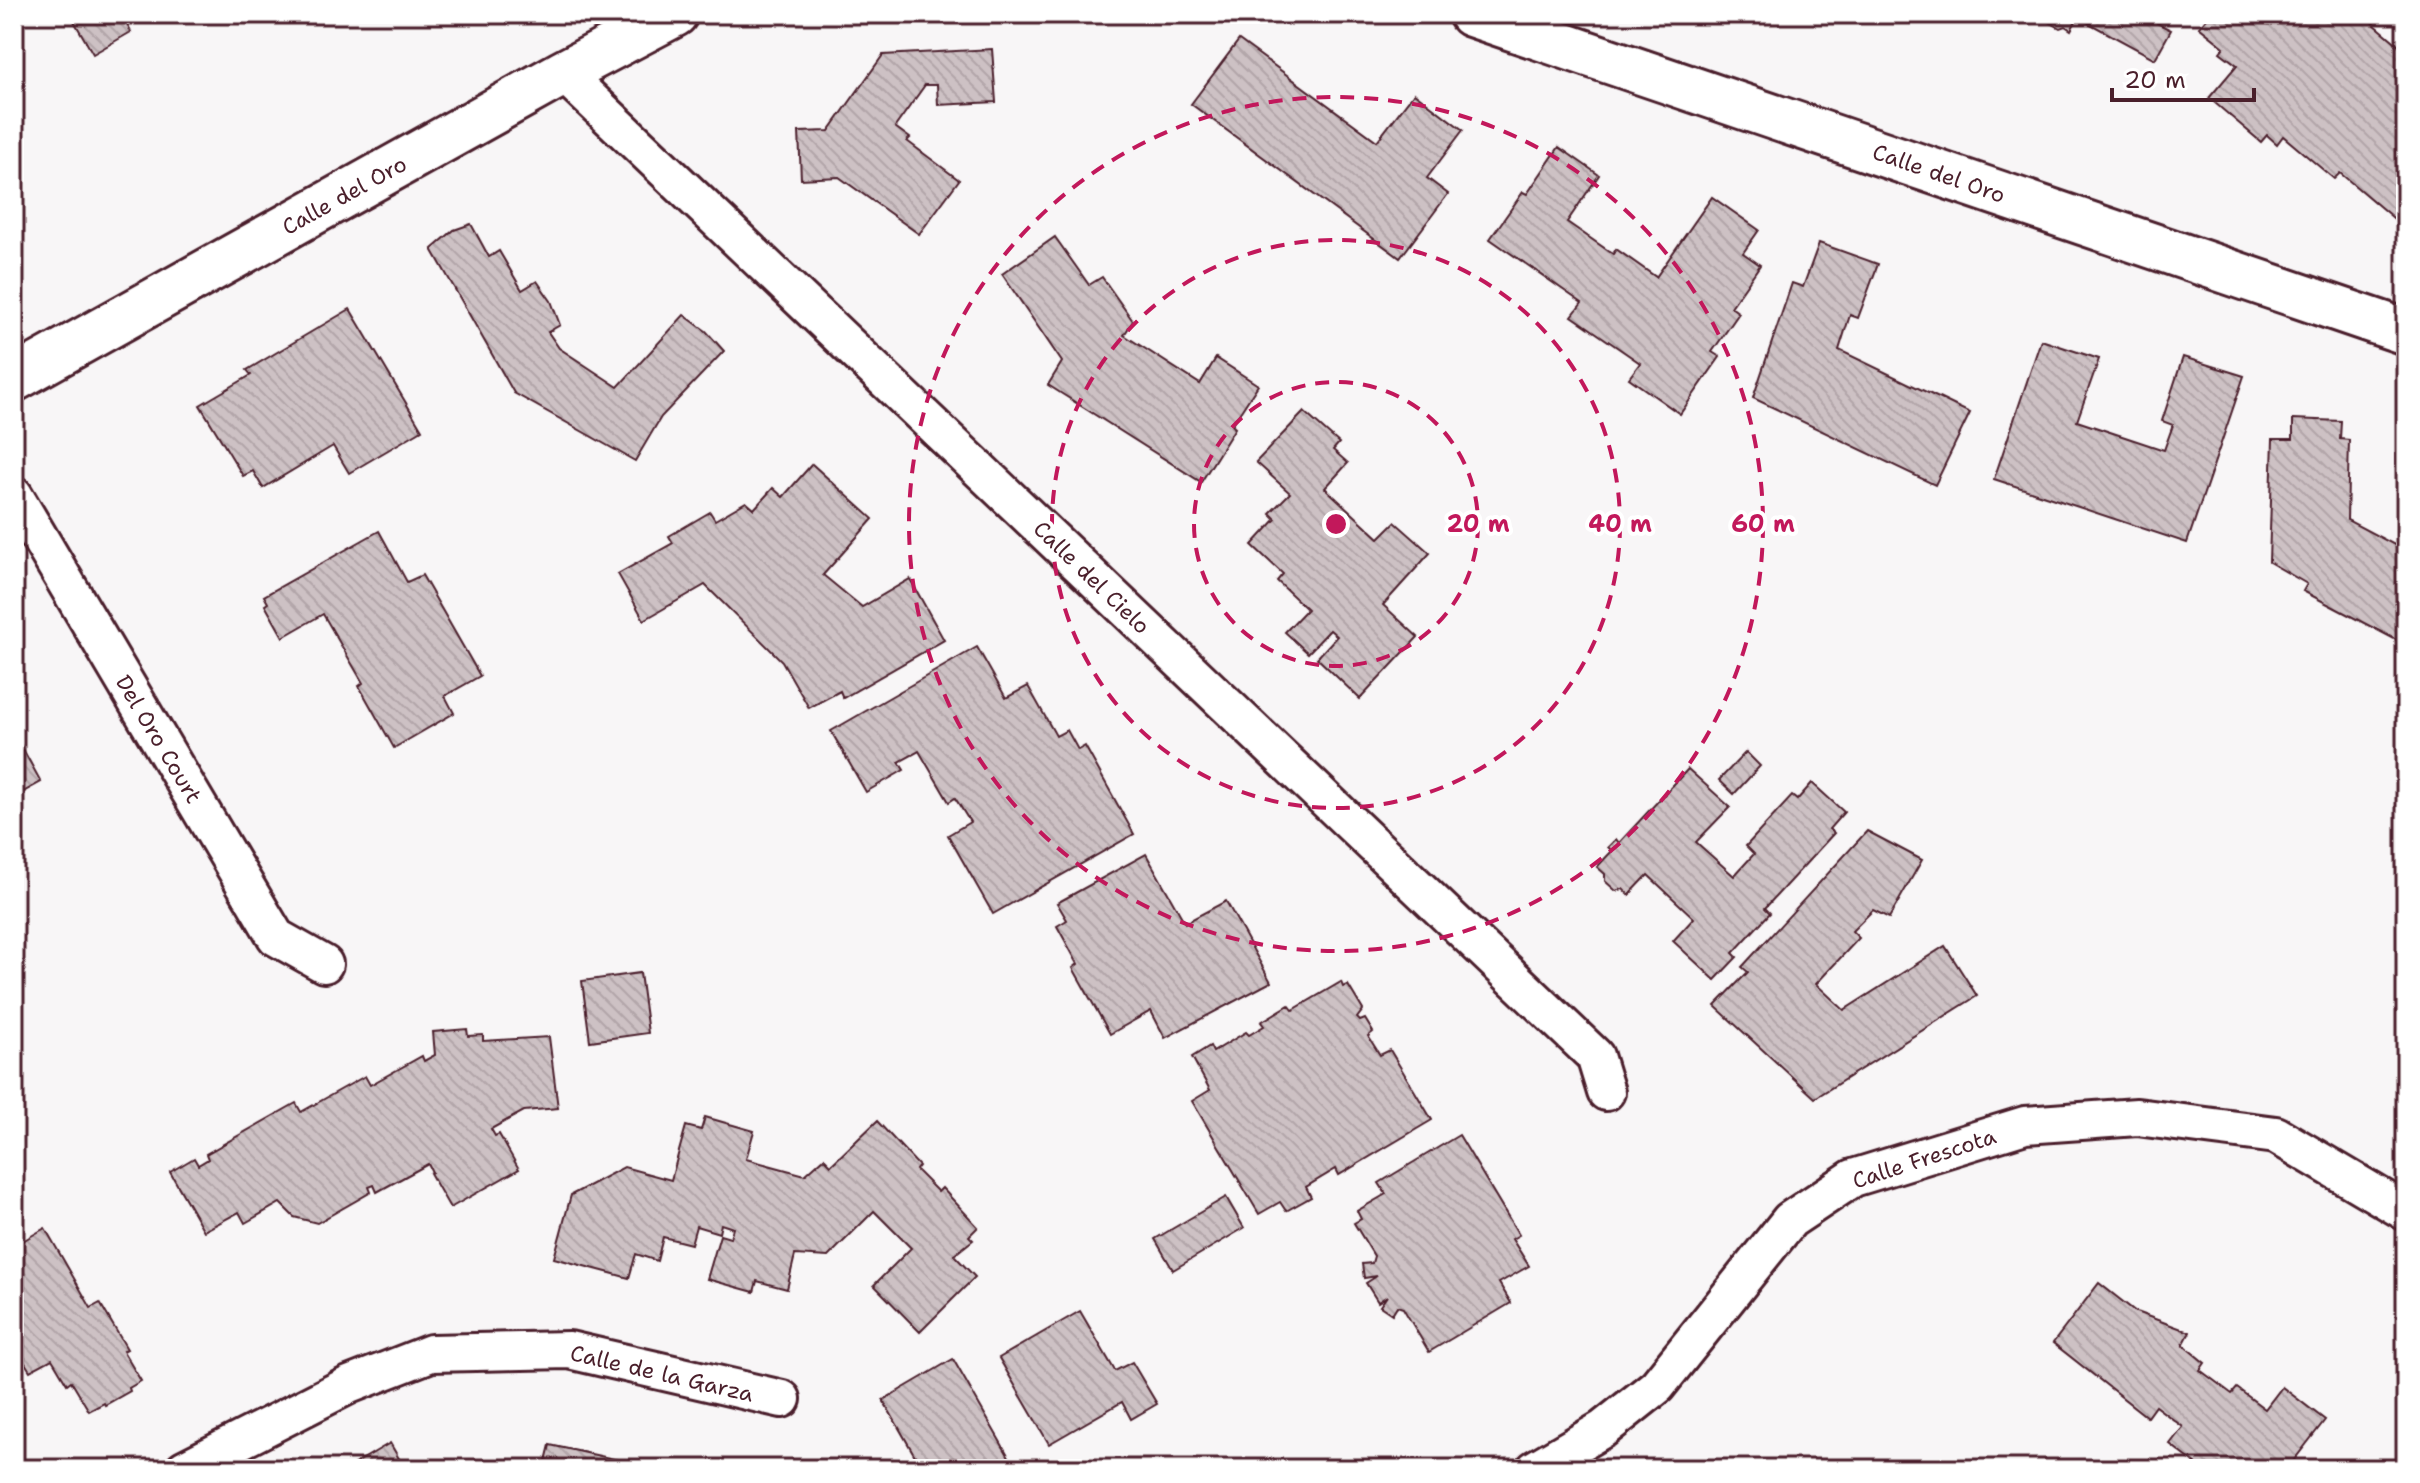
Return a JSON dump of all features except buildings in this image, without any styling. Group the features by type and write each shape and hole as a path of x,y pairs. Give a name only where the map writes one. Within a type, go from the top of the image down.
{"street":[{"name":"Calle del Oro","path":"14,379 563,73 675,14"},
{"name":"Calle del Oro","path":"1471,14 2406,332"},
{"name":"Calle del Cielo","path":"563,73 1595,1056 1606,1092"},
{"name":"Del Oro Court","path":"14,495 276,937 324,964"},
{"name":"Calle Frescota","path":"1535,1469 1603,1429 1657,1386 1790,1220 1853,1178 2025,1125 2137,1117 2276,1135 2406,1212"},
{"name":"Calle de la Garza","path":"184,1469 349,1385 431,1353 569,1350 782,1399"}]}
